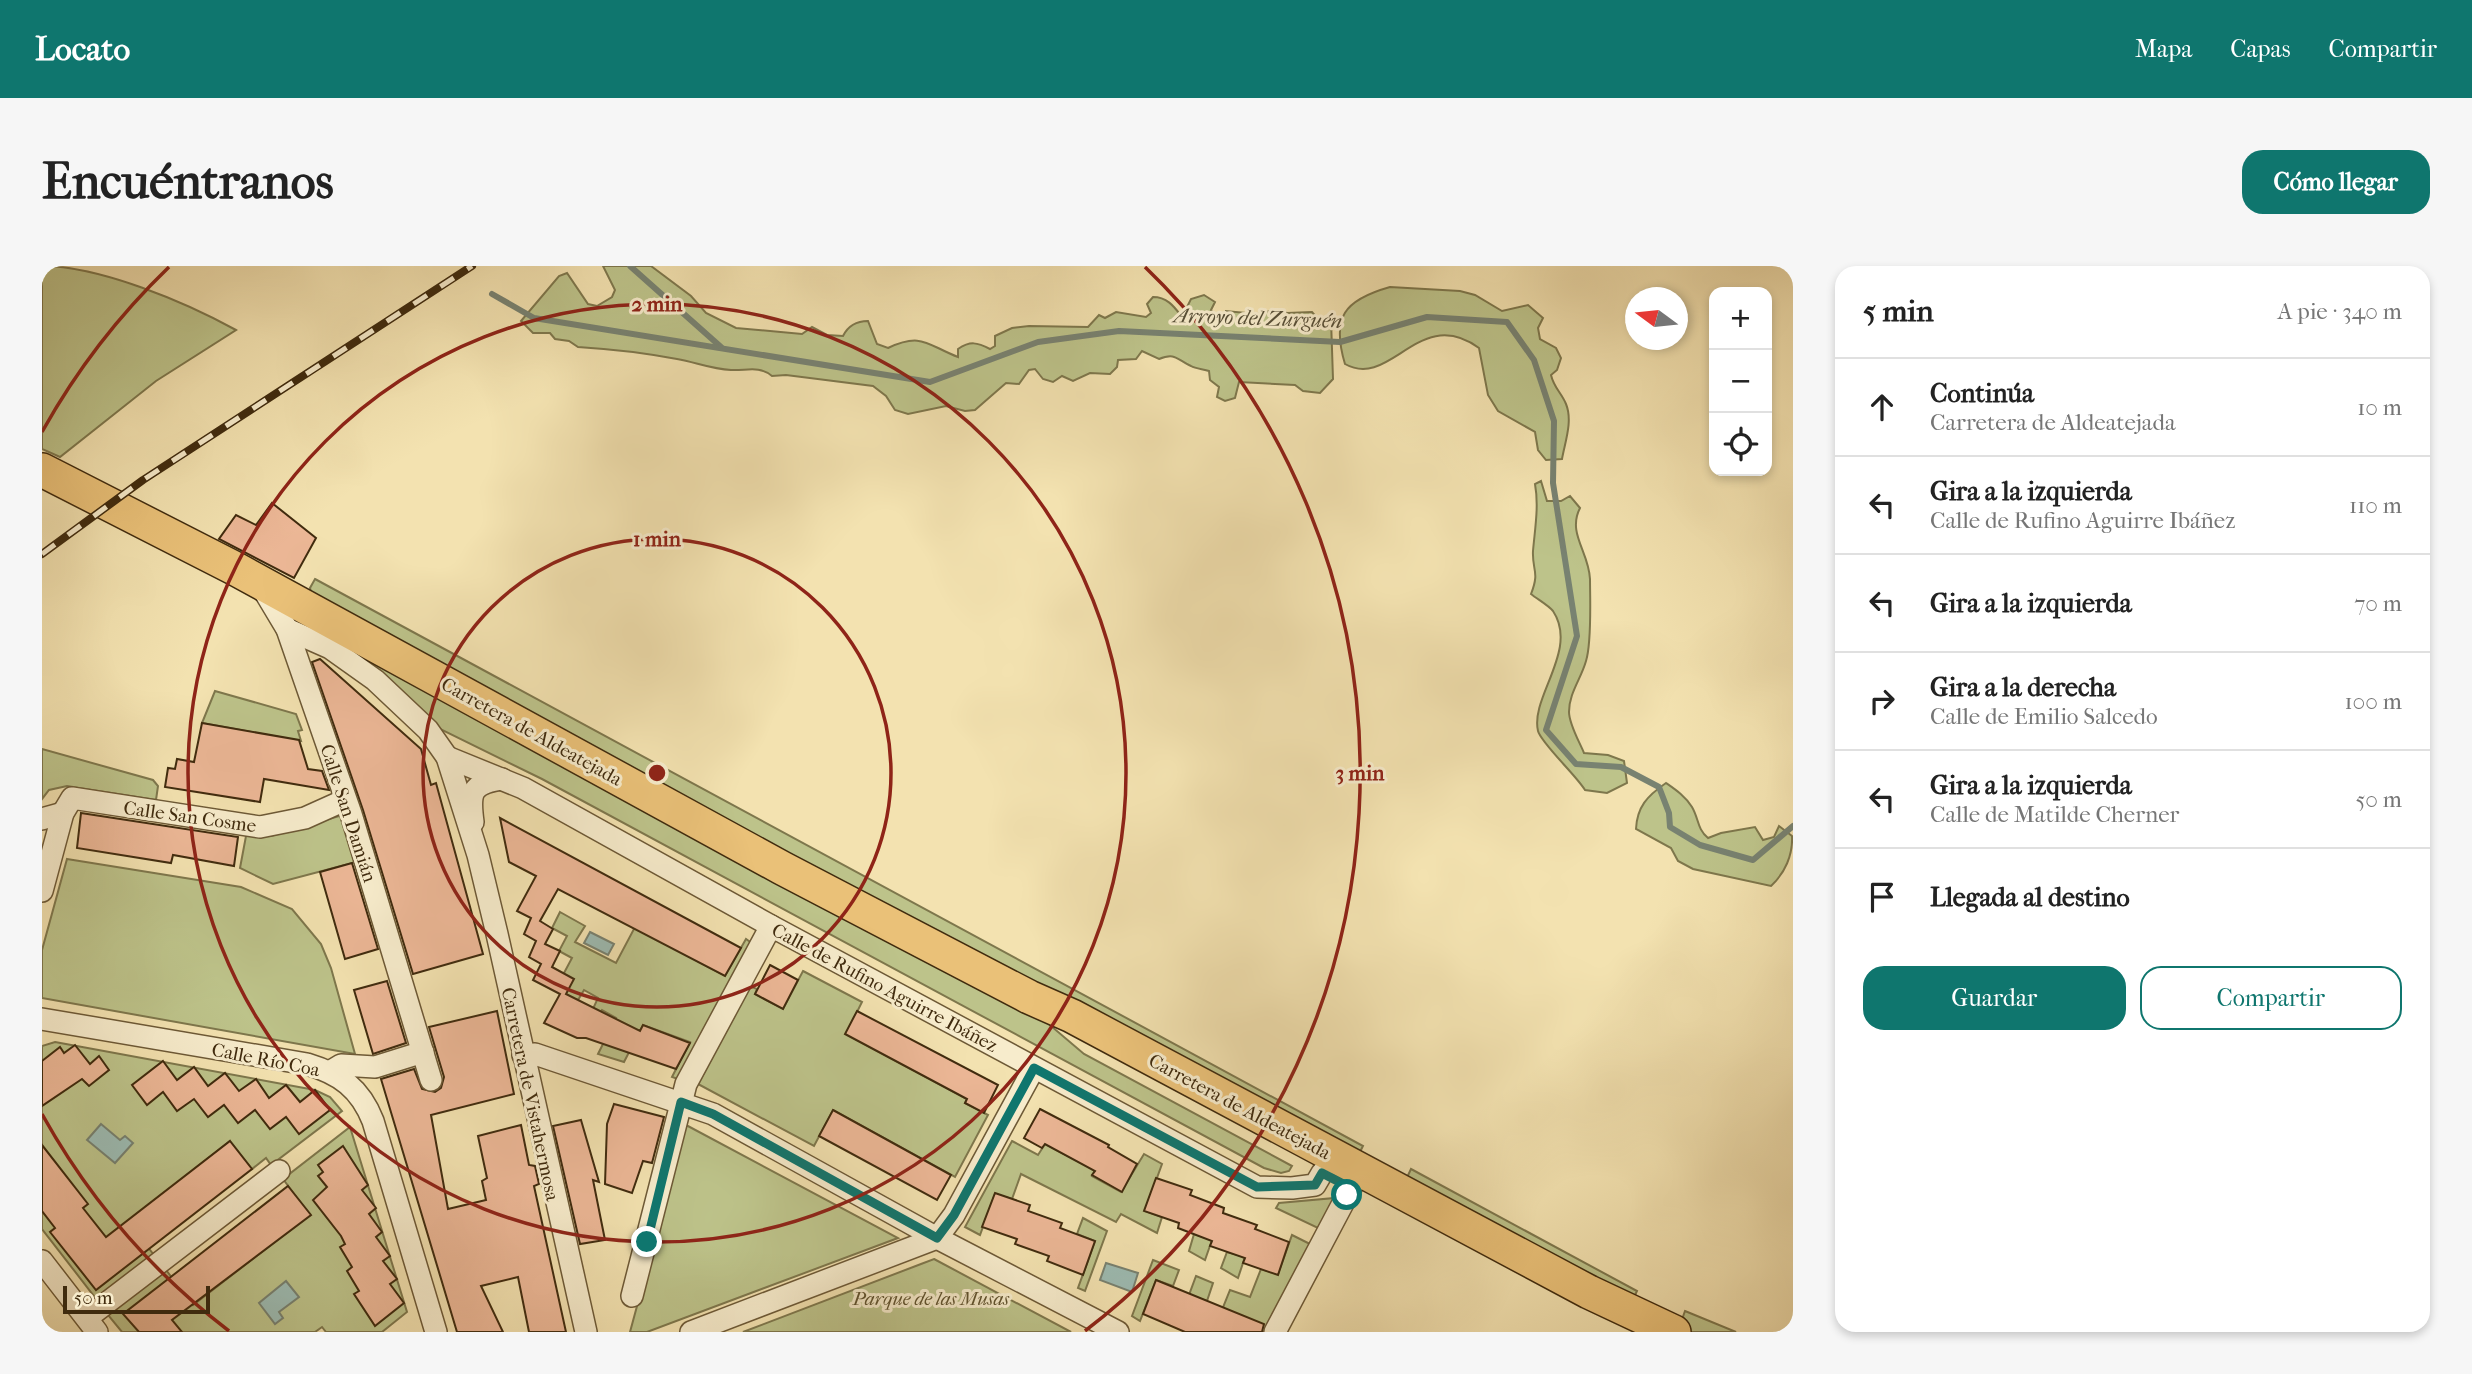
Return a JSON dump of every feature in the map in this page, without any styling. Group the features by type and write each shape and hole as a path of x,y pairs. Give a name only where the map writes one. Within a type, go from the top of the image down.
{"main road":[{"name":"Carretera de Aldeatejada","path":"42,470 150,523 782,868 1029,998 1072,1016 1589,1292 1674,1332"},
{"name":"Carretera de Aldeatejada","path":"1029,998 1092,1052 1620,1332"},
{"path":"1225,1099 1254,1125 1315,1158 1322,1173"}],"street":[{"name":"Calle San Damián","path":"258,582 287,629 345,800 431,1080"},
{"name":"Carretera de Vistahermosa","path":"287,629 330,648 384,688 428,730 447,757 478,855 586,1332"},
{"name":"Calle de Rufino Aguirre Ibáñez","path":"447,757 502,779 1257,1187 1315,1185 1322,1173"},
{"name":"Carretera de Vistahermosa","path":"478,855 471,800 474,790 482,782 502,779"},
{"name":"Calle San Cosme","path":"68,806 260,827 305,818 345,800"},
{"path":"42,818 68,806"},
{"path":"42,891 68,806"},
{"path":"632,1296 686,1084 771,926"},
{"name":"Calle Río Coa","path":"42,1019 268,1057 331,1072 345,1079 367,1106 436,1332"},
{"path":"331,1072 341,1065 375,1067 423,1052"},
{"path":"523,1055 535,1054 713,1114 937,1238 1118,1332"},
{"path":"691,1332 937,1238 954,1215 1034,1068"},
{"path":"42,1261 92,1325 279,1171"},
{"path":"1275,1332 1351,1188"}],"green space":[{"path":"42,266 90,272 115,279 167,297 236,330 156,381 60,457 42,449"},
{"path":"603,266 651,266 691,296 706,313 736,328 802,334 812,327 827,335 843,336 853,325 868,321 877,344 888,348 909,341 924,342 958,357 958,349 970,344 990,349 995,346 995,336 1012,328 1088,327 1099,315 1105,318 1116,312 1146,317 1151,313 1147,304 1153,297 1167,301 1182,317 1191,299 1204,295 1215,302 1211,310 1216,319 1226,319 1226,311 1257,314 1278,309 1287,313 1312,312 1319,320 1331,319 1333,379 1320,393 1303,391 1295,385 1239,382 1235,398 1225,401 1217,397 1219,387 1210,380 1209,371 1173,357 1159,359 1142,351 1136,359 1118,360 1117,367 1110,374 1090,373 1073,381 1062,376 1053,382 1043,379 1035,369 1029,370 1019,384 1006,383 975,410 965,411 946,406 908,414 895,410 886,396 873,386 786,375 772,376 757,370 724,369 653,355 578,347 569,341 555,339 550,333 533,333 521,321 559,276 567,273 588,304 597,306 612,297 615,290"},
{"path":"1390,287 1460,291 1475,295 1502,311 1528,305 1543,318 1538,328 1540,339 1556,348 1561,358 1557,370 1551,375 1564,400 1569,417 1562,459 1546,460 1538,450 1535,432 1498,411 1488,395 1479,348 1458,337 1439,336 1422,341 1377,366 1362,369 1345,364 1340,334 1345,313 1362,298"},
{"path":"1541,481 1547,501 1561,501 1570,496 1580,508 1576,526 1589,569 1590,632 1588,653 1571,699 1569,717 1584,753 1608,755 1624,761 1627,783 1607,793 1585,790 1538,731 1537,718 1558,657 1560,641 1559,626 1553,611 1531,594 1535,576 1535,484"},
{"path":"315,579 1363,1146 1356,1160 312,596 310,588"},
{"path":"341,641 1044,1020 1084,1054 1292,1166 1289,1171 1281,1173 1264,1168 542,779 438,728"},
{"path":"215,691 296,714 302,730 298,731 301,741 202,723"},
{"path":"42,749 153,780 158,786 156,800 67,786 49,790 42,799"},
{"path":"1666,783 1689,803 1708,838 1755,827 1763,840 1774,837 1779,826 1792,836 1789,857 1776,881 1771,886 1693,869 1678,861 1671,848 1636,829 1638,814 1644,803"},
{"path":"346,814 360,861 273,884 240,868 246,836 271,836"},
{"path":"67,859 241,887 292,909 321,944 331,968 355,1054 42,998 42,950"},
{"path":"560,912 585,926 575,942 616,963 635,927 725,976 746,939 753,944 678,1079 672,1077 690,1042 643,1025 624,1062 598,1054 616,1018 602,1010 599,1015 592,1011 598,998 584,990 578,1000 565,996 564,973 572,958 559,951 567,936 552,928"},
{"path":"803,971 862,1002 846,1034 967,1099 965,1103 988,1115 955,1177 833,1110 814,1146 698,1084 750,986 757,989 755,994 783,1009"},
{"path":"55,1042 315,1090 330,1097 342,1111 271,1165 266,1158 252,1169 230,1141 128,1222 154,1255 97,1300 42,1229 42,1046"},
{"path":"686,1125 898,1238 647,1332 630,1332"},
{"path":"350,1127 407,1312 382,1332 326,1332 322,1327 315,1332 122,1332 108,1315 166,1270 193,1305 310,1215 283,1179"},
{"path":"1012,1141 1038,1155 1045,1144 1095,1170 1092,1176 1121,1192 1144,1154 1162,1164 1145,1211 1162,1217 1157,1233 1121,1214 1116,1222 1021,1174 1012,1199 995,1194 980,1235 965,1227"},
{"path":"1411,1169 1637,1291 1630,1306 1403,1186"},
{"path":"1335,1198 1320,1229 1276,1208 1279,1203"},
{"path":"1083,1218 1107,1231 1085,1291 1078,1288 1095,1241 1077,1234"},
{"path":"1194,1234 1212,1240 1205,1260 1189,1251"},
{"path":"1292,1235 1312,1245 1266,1332 1254,1332 1222,1310 1230,1290 1250,1297 1261,1269 1278,1274"},
{"path":"1227,1252 1245,1257 1238,1278 1221,1268"},
{"name":"Parque de las Musas","path":"934,1259 1071,1332 743,1332 921,1264"},
{"path":"1153,1260 1179,1270 1173,1286 1156,1280 1140,1321 1132,1316"},
{"path":"1196,1276 1213,1283 1207,1301 1189,1295"},
{"path":"1685,1311 1736,1332 1688,1332 1679,1328"}],"water":[{"path":"590,932 614,944 608,955 584,943"},
{"path":"101,1124 120,1140 125,1136 133,1143 115,1163 87,1140"},
{"path":"1106,1263 1138,1273 1132,1292 1100,1280"},
{"path":"286,1281 299,1297 279,1312 283,1318 275,1324 259,1303"}],"building":[{"path":"272,503 316,538 294,578 219,539 236,515 256,525"},
{"path":"320,659 421,749 431,785 436,783 483,954 413,974 363,810 312,662"},
{"path":"202,723 299,740 308,769 322,771 329,790 264,779 260,802 165,787 168,768 175,769 177,759 194,762"},
{"path":"81,813 238,837 234,866 173,855 171,863 77,848"},
{"path":"500,818 741,948 725,976 558,889 540,921 553,929 545,944 560,951 552,967 574,979 566,994 640,1031 643,1025 690,1043 676,1069 586,1038 577,1038 544,1023 560,994 533,980 541,964 529,957 536,941 524,934 531,918 517,911 536,876 509,862"},
{"path":"352,863 378,949 345,959 320,872"},
{"path":"770,965 798,980 783,1009 755,994"},
{"path":"387,981 406,1043 373,1054 354,990"},
{"path":"497,1011 514,1094 431,1115 448,1209 486,1200 482,1181 487,1178 478,1136 521,1125 529,1165 535,1166 539,1184 534,1186 566,1332 529,1332 518,1277 481,1286 503,1332 457,1332 381,1079 414,1069 422,1089 435,1092 441,1088 444,1077 429,1027"},
{"path":"857,1011 998,1085 984,1113 965,1103 967,1099 845,1034"},
{"path":"75,1045 90,1064 99,1056 109,1070 89,1086 82,1079 42,1106 42,1061 60,1047 64,1053"},
{"path":"163,1061 177,1080 194,1067 208,1086 225,1073 239,1091 256,1079 269,1098 286,1085 300,1102 315,1090 330,1110 299,1134 286,1117 270,1129 255,1110 238,1123 224,1105 208,1117 194,1099 177,1111 163,1092 147,1105 132,1085"},
{"path":"614,1104 664,1117 652,1163 643,1161 632,1193 605,1184 607,1124"},
{"path":"1040,1109 1109,1145 1108,1147 1137,1164 1122,1192 1092,1175 1095,1171 1045,1144 1042,1148 1024,1138"},
{"path":"833,1110 951,1175 937,1200 819,1136"},
{"path":"581,1120 599,1182 593,1180 605,1240 580,1244 553,1126"},
{"path":"230,1141 252,1169 96,1290 50,1232 55,1228 42,1211 42,1145 88,1204 83,1208 106,1237"},
{"path":"343,1146 368,1185 362,1190 376,1208 369,1214 382,1232 376,1237 390,1256 383,1261 397,1279 390,1284 404,1303 375,1326 354,1294 359,1291 347,1271 352,1267 340,1247 345,1244 313,1200 327,1187 318,1176 323,1172 318,1165"},
{"path":"1156,1178 1192,1190 1190,1195 1224,1208 1223,1213 1257,1225 1255,1229 1289,1242 1278,1275 1243,1263 1245,1258 1210,1246 1212,1241 1178,1228 1179,1223 1144,1211"},
{"path":"288,1186 311,1215 172,1320 182,1332 139,1332 123,1314"},
{"path":"995,1193 1030,1205 1028,1211 1062,1223 1060,1228 1095,1241 1083,1275 1047,1261 1049,1256 1015,1244 1017,1239 982,1227"},
{"path":"1156,1280 1264,1324 1262,1332 1185,1332 1143,1314"}],"waterway":[{"path":"630,266 721,347"},
{"name":"Arroyo del Zurguén","path":"492,294 534,318 930,382 1038,342 1119,331 1340,342 1427,317 1507,322 1534,360 1554,421 1553,483 1577,636 1546,730 1576,764 1621,767 1659,787 1669,813 1670,827 1700,845 1753,860 1793,826"}],"railway":[{"path":"42,554 143,480 472,266"}],"route":[{"path":"647,1242 681,1102 713,1114 937,1238 954,1215 1034,1068 1257,1187 1292,1188 1315,1185 1322,1173 1351,1188 1347,1195"}]}
